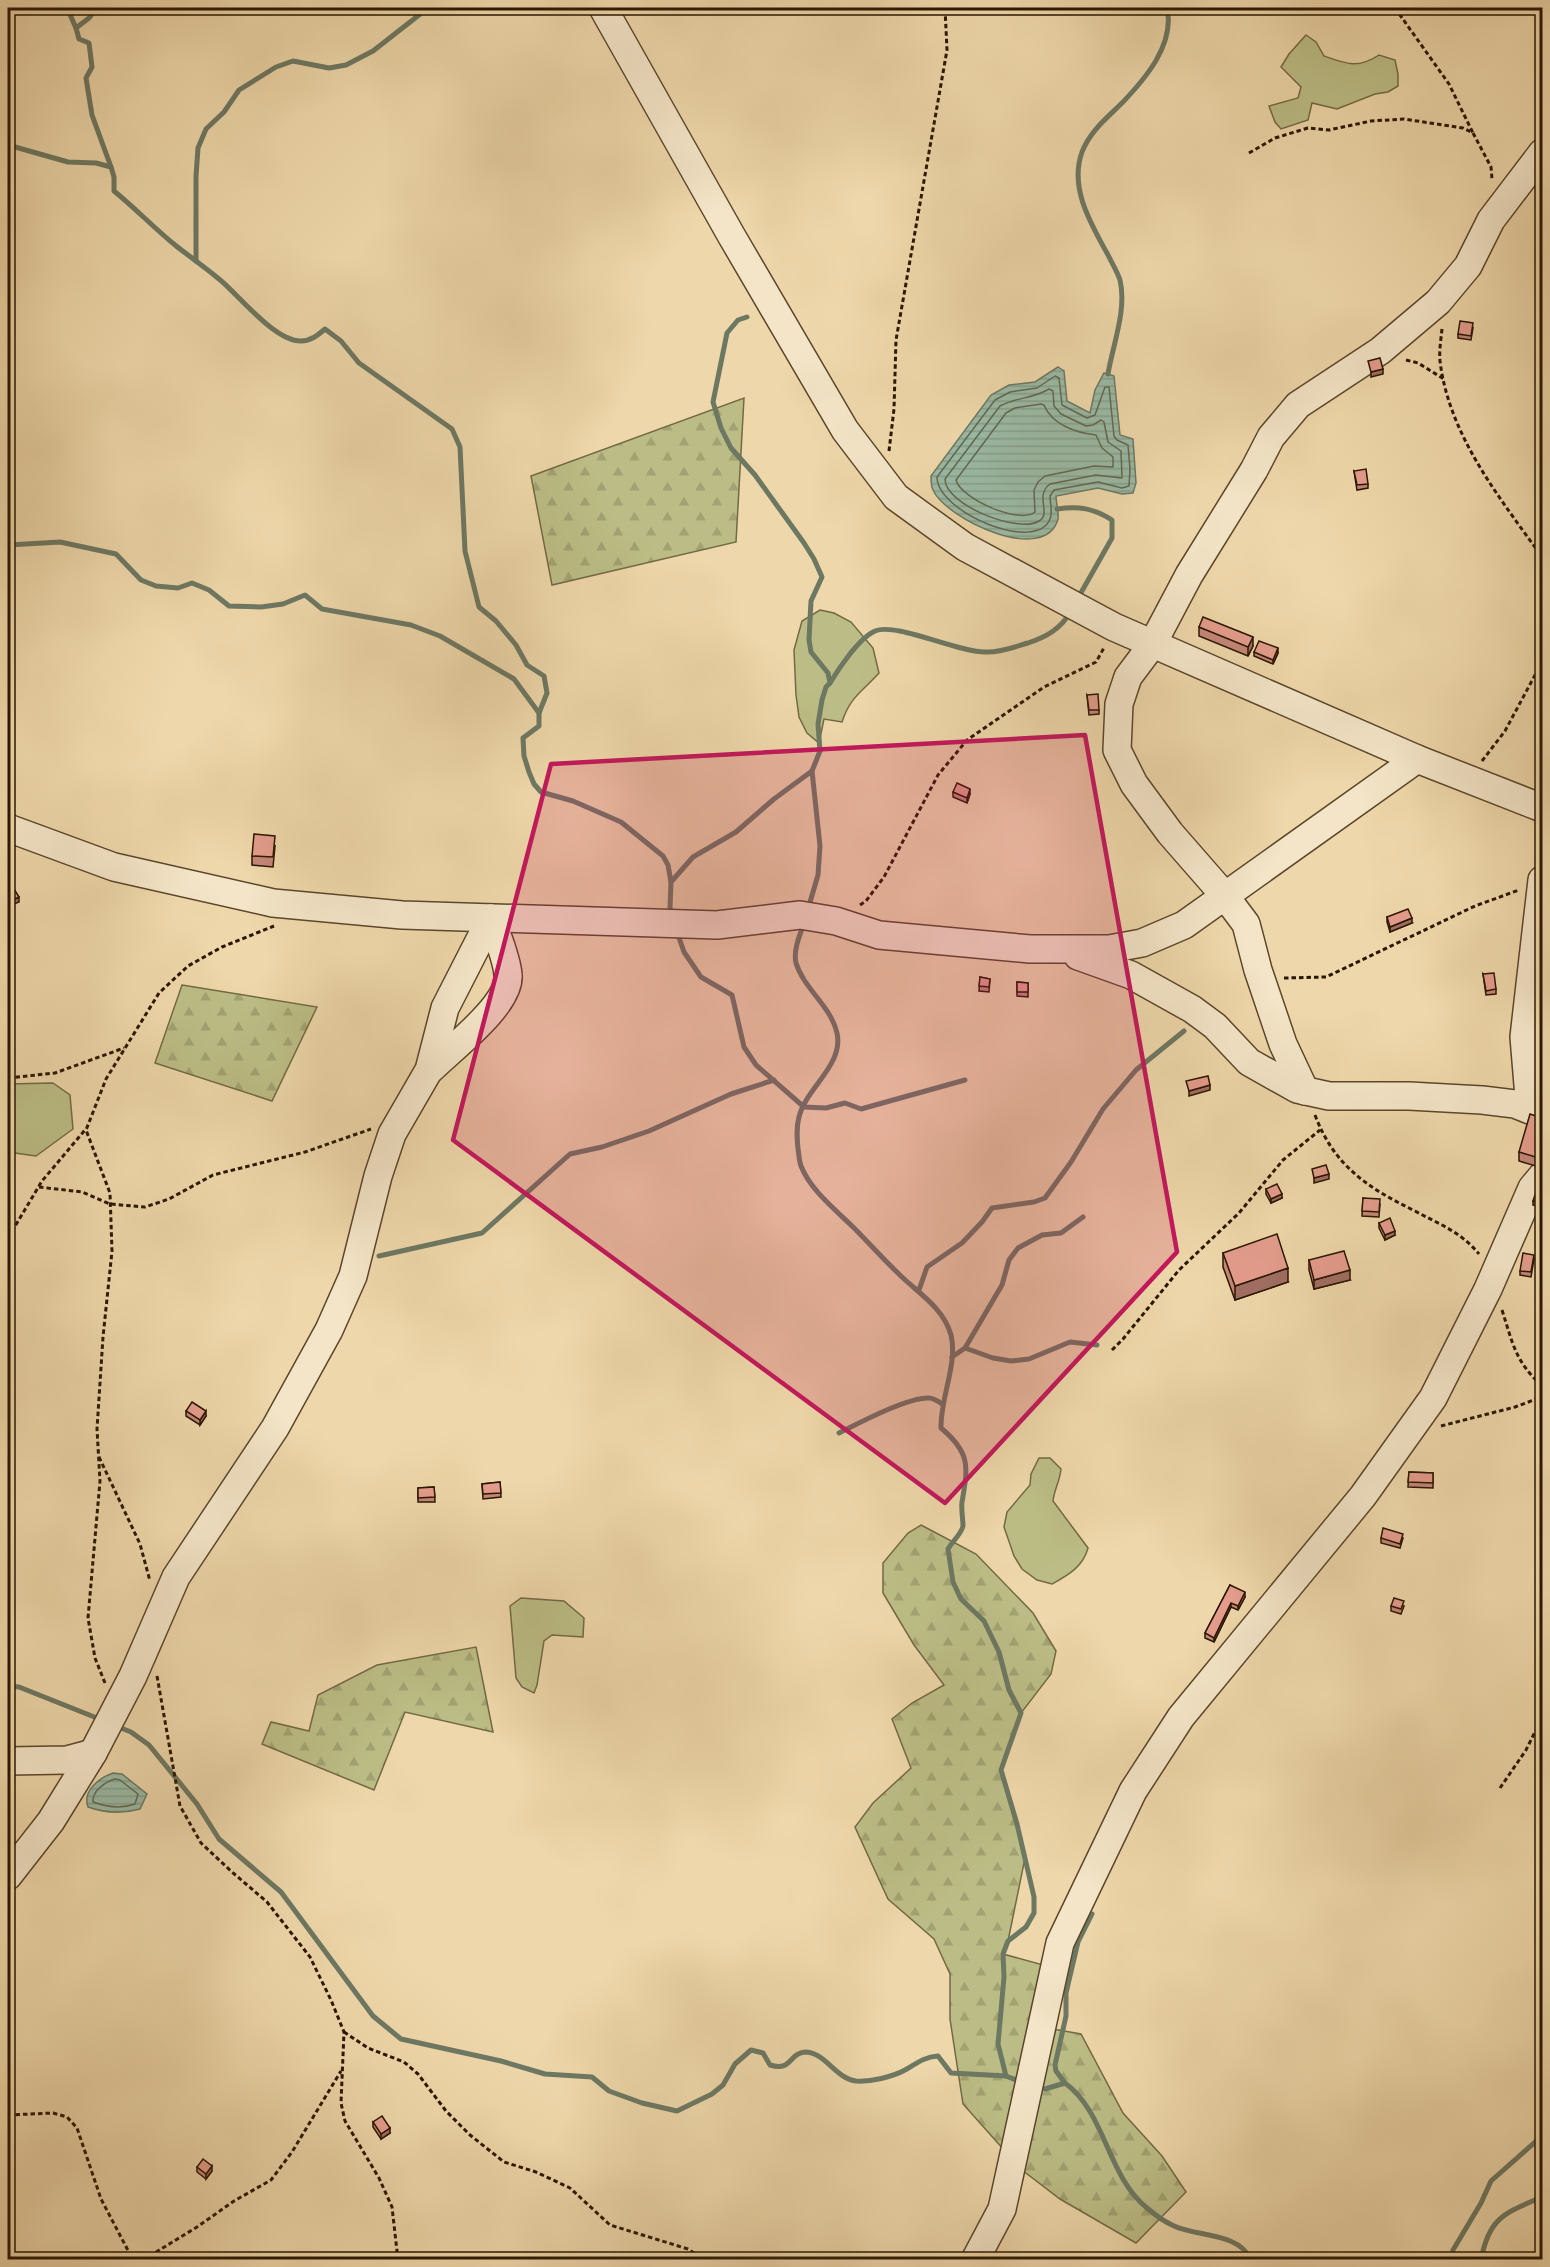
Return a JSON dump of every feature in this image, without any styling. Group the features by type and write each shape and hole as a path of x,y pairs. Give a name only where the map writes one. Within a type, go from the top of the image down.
{"street":[{"path":"603,8 731,235 845,430 885,484 911,509 965,547 1114,627 1417,759 1542,808"},
{"path":"1305,1091 1283,1044 1261,979 1246,924 1225,896 1170,833 1134,784 1117,750 1119,704 1128,677 1152,645 1189,574 1254,470 1271,437 1298,405 1371,357 1438,302 1468,266 1491,220 1542,153"},
{"path":"8,828 114,867 273,903 402,915 717,925 800,915 836,921 879,935 1030,949 1109,949 1142,943 1184,925 1417,759"},
{"path":"1058,949 1131,975 1192,1009 1215,1026 1249,1062 1272,1077 1305,1091 1329,1096 1409,1096 1482,1100 1515,1104 1536,1112 1524,1036 1542,881"},
{"path":"8,1876 51,1821 93,1753 115,1711 176,1577 275,1428 329,1330 352,1276 378,1176 392,1134 429,1070 445,1008 491,918"},
{"path":"429,1070 491,1014 503,995 509,976 491,918"},
{"path":"975,2259 1002,2209 1060,1943 1133,1791 1181,1717 1363,1496 1433,1398 1492,1280 1532,1188 1542,1176"},
{"path":"8,1761 66,1760 93,1753"}],"path":[{"path":"885,484 894,409 896,340 947,50 945,8"},
{"path":"1395,8 1449,84 1491,167 1493,182"},
{"path":"1249,153 1289,132 1308,128 1329,130 1371,121 1404,119 1463,128 1473,133"},
{"path":"1443,323 1440,360 1449,400 1485,478 1542,557"},
{"path":"1371,357 1394,358 1418,363 1444,379"},
{"path":"836,921 866,901 884,878 938,775 967,740 1044,687 1096,662 1114,627"},
{"path":"1468,779 1505,730 1542,662"},
{"path":"1261,979 1326,977 1475,906 1542,881"},
{"path":"8,1238 39,1187 86,1130 106,1079 159,993 188,966 222,947 274,926"},
{"path":"8,1078 55,1073 126,1048"},
{"path":"1305,1091 1320,1130 1333,1152 1348,1168 1376,1191 1455,1231 1479,1253 1492,1280 1515,1354 1527,1372 1542,1386"},
{"path":"39,1187 82,1192 110,1204 145,1207 169,1199 213,1175 305,1152 346,1139 403,1115"},
{"path":"86,1130 110,1193 112,1251 103,1337 97,1429 100,1481 88,1618 95,1658 115,1711"},
{"path":"1112,1350 1124,1339 1179,1270 1239,1213 1283,1160 1320,1130"},
{"path":"1438,1427 1515,1407 1542,1396"},
{"path":"98,1456 140,1544 159,1616"},
{"path":"156,1671 180,1806 201,1842 267,1902 310,1957 331,2000 344,2032 341,2103 345,2121 379,2178 392,2207 398,2259"},
{"path":"1500,1788 1526,1750 1542,1718"},
{"path":"344,2032 368,2048 404,2062 418,2074 446,2111 470,2135 504,2162 536,2172 570,2188 610,2225 688,2249 705,2259"},
{"path":"143,2259 271,2180 292,2152 342,2069"},
{"path":"8,2115 53,2113 67,2117 77,2128 101,2199 133,2259"}],"highlighted area":[{"path":"1085,735 1177,1252 945,1503 453,1140 551,764"}],"green space":[{"path":"1306,35 1316,42 1324,56 1339,61 1358,64 1379,55 1395,60 1398,86 1388,92 1375,94 1337,109 1312,103 1308,120 1281,129 1275,122 1269,106 1298,98 1301,87 1281,67"},
{"path":"744,398 736,542 552,585 531,476"},
{"path":"820,610 834,613 851,622 873,648 879,673 857,695 842,722 824,719 819,743 807,733 799,717 794,650 802,621"},
{"path":"182,985 317,1007 272,1101 155,1063"},
{"path":"53,1083 70,1095 73,1129 36,1156 8,1152 8,1084"},
{"path":"1039,1458 1050,1458 1061,1469 1053,1501 1088,1548 1079,1565 1052,1584 1037,1580 1022,1569 1014,1556 1004,1527 1007,1512 1030,1485 1031,1474"},
{"path":"921,1525 976,1554 1033,1613 1056,1651 1051,1674 1021,1713 1001,1770 1025,1858 1008,1941 1003,1954 1054,1968 1041,2027 1081,2034 1123,2113 1162,2156 1186,2192 1136,2243 1060,2199 1022,2170 963,2104 950,2019 950,1974 934,1939 888,1899 855,1827 873,1803 911,1768 892,1719 912,1703 944,1685 914,1645 883,1593 883,1563 908,1533"},
{"path":"521,1598 564,1601 584,1618 583,1637 552,1635 544,1641 534,1693 522,1687 516,1678 510,1606"},
{"path":"476,1647 493,1732 405,1712 374,1790 262,1744 271,1722 309,1731 318,1695 377,1665"}],"water":[{"path":"1058,367 1064,371 1067,401 1090,413 1095,390 1104,373 1114,376 1120,435 1133,439 1136,483 1133,493 1122,494 1098,488 1056,496 1058,519 1049,532 1035,538 1016,538 996,533 956,513 942,502 933,490 931,476 991,395 1009,385 1035,382"},
{"path":"113,1773 122,1774 147,1794 140,1809 114,1812 88,1807 87,1796 93,1786 102,1778"}],"building":[{"path":"1460,321 1473,323 1471,336 1458,334"},
{"path":"1380,358 1383,369 1371,372 1368,361"},
{"path":"1366,469 1368,484 1357,485 1354,471"},
{"path":"1203,617 1253,637 1248,647 1199,627"},
{"path":"1259,641 1278,648 1273,660 1254,652"},
{"path":"1098,694 1099,710 1089,710 1087,695"},
{"path":"957,783 970,789 967,798 953,792"},
{"path":"254,834 275,836 273,857 252,856"},
{"path":"14,889 19,897 9,902 8,892"},
{"path":"1408,909 1412,918 1390,927 1387,917"},
{"path":"1494,973 1496,989 1486,991 1483,974"},
{"path":"980,977 990,979 989,987 979,986"},
{"path":"1017,982 1028,983 1028,992 1017,992"},
{"path":"1208,1076 1210,1085 1189,1091 1186,1081"},
{"path":"1530,1114 1542,1118 1542,1148 1539,1158 1519,1152"},
{"path":"1326,1165 1329,1174 1314,1178 1312,1169"},
{"path":"1277,1184 1282,1194 1271,1199 1266,1189"},
{"path":"1536,1192 1542,1194 1542,1203 1533,1201"},
{"path":"1363,1198 1380,1199 1379,1212 1362,1211"},
{"path":"1390,1218 1395,1231 1385,1235 1379,1223"},
{"path":"1277,1234 1288,1268 1235,1286 1223,1253"},
{"path":"1344,1251 1350,1270 1314,1280 1309,1260"},
{"path":"1523,1253 1534,1255 1531,1272 1520,1271"},
{"path":"192,1402 206,1411 200,1420 186,1411"},
{"path":"1409,1472 1433,1473 1433,1483 1408,1482"},
{"path":"500,1482 501,1493 483,1494 482,1484"},
{"path":"434,1487 435,1497 418,1498 418,1488"},
{"path":"1383,1528 1403,1534 1400,1544 1381,1538"},
{"path":"1230,1585 1245,1592 1238,1606 1231,1603 1214,1638 1205,1633"},
{"path":"1394,1598 1404,1601 1401,1609 1391,1606"},
{"path":"382,2116 390,2128 381,2134 373,2122"},
{"path":"203,2159 212,2166 206,2174 197,2167"}],"waterway":[{"path":"67,8 76,28"},
{"path":"97,8 76,28 79,39 89,43 92,67 86,78 92,115 111,167"},
{"path":"196,261 198,148 206,129 224,112 239,90 276,67 293,61 329,68 346,65 373,51 428,8"},
{"path":"1108,374 1121,315 1122,291 1117,273 1084,205 1078,179 1079,165 1085,144 1099,125 1140,83 1156,60 1167,35 1167,8"},
{"path":"8,145 68,162 96,163 111,167 114,191 167,238 219,279 268,326 280,334 301,341 311,339 325,329 341,341 359,363 452,429 460,447 465,551 479,607 496,621 516,645 527,665 544,676 547,693 539,713 539,726 523,738 524,756 534,784 541,792 573,801 621,822 663,856 668,865 671,882"},
{"path":"672,915 671,882 693,857 736,832 774,799 812,771 820,751 818,724 822,700 826,687 830,683 828,673 811,652 809,640 811,601 822,577 804,543 755,475 731,448 721,428 713,402 727,333 738,320 747,317"},
{"path":"1057,509 1086,509 1112,520 1112,538 1078,598"},
{"path":"8,545 60,542 116,554 141,580 156,586 178,588 192,583 209,590 229,606 261,607 283,604 305,595 322,609 411,625 440,636 514,679 539,713"},
{"path":"830,683 862,640 875,631 885,629 897,631 961,648 992,652 1028,643 1047,635 1063,623 1071,611"},
{"path":"808,909 818,875 820,846 812,771"},
{"path":"804,923 796,948 796,963 805,981 834,1023 838,1045 830,1066 809,1096 799,1117 797,1137 800,1164 817,1192 931,1303 948,1326 953,1346 941,1428 958,1445 966,1470 962,1505 963,1526 948,1549 953,1582 961,1599 984,1621 999,1652 1009,1690 1021,1713 1001,1770 1017,1824 1034,1897 1034,1913 1026,1927 1008,1941 1003,1954 1004,1977 998,2044 1006,2076"},
{"path":"677,932 684,952 701,977 732,995 744,1047 756,1065 804,1107 826,1108 845,1103 861,1109 965,1080"},
{"path":"919,1290 927,1267 962,1243 992,1208 1034,1202 1045,1198 1071,1162 1103,1109 1136,1070 1184,1031"},
{"path":"379,1256 482,1233 570,1154 602,1147 649,1131 731,1094 774,1080"},
{"path":"952,1357 965,1348 1002,1285 1009,1260 1018,1248 1042,1235 1061,1233 1083,1217"},
{"path":"965,1348 993,1358 1011,1361 1029,1359 1070,1342 1097,1345"},
{"path":"839,1433 884,1411 909,1402 929,1398 942,1404"},
{"path":"8,1686 19,1687 102,1720"},
{"path":"116,1726 131,1732 149,1745 197,1804 219,1839 281,1892 373,2016 401,2039 501,2061 545,2074 592,2077 609,2091 642,2103 677,2111 712,2094 723,2085 735,2064 751,2050 763,2053 770,2065 777,2066 787,2064 800,2053 812,2053 819,2056 842,2076 856,2081 888,2077 925,2059 938,2056 951,2073 1006,2076 1021,2082"},
{"path":"1065,2083 1056,2071 1055,2065 1066,2016 1066,1993 1078,1942 1092,1914"},
{"path":"1036,2086 1045,2089 1065,2083 1079,2096 1098,2127 1123,2179 1134,2195 1150,2210 1174,2226 1237,2244 1251,2260"},
{"path":"1451,2260 1453,2250 1481,2203 1491,2181 1542,2136"},
{"path":"1481,2260 1484,2246 1494,2225 1509,2213 1542,2197"}]}
